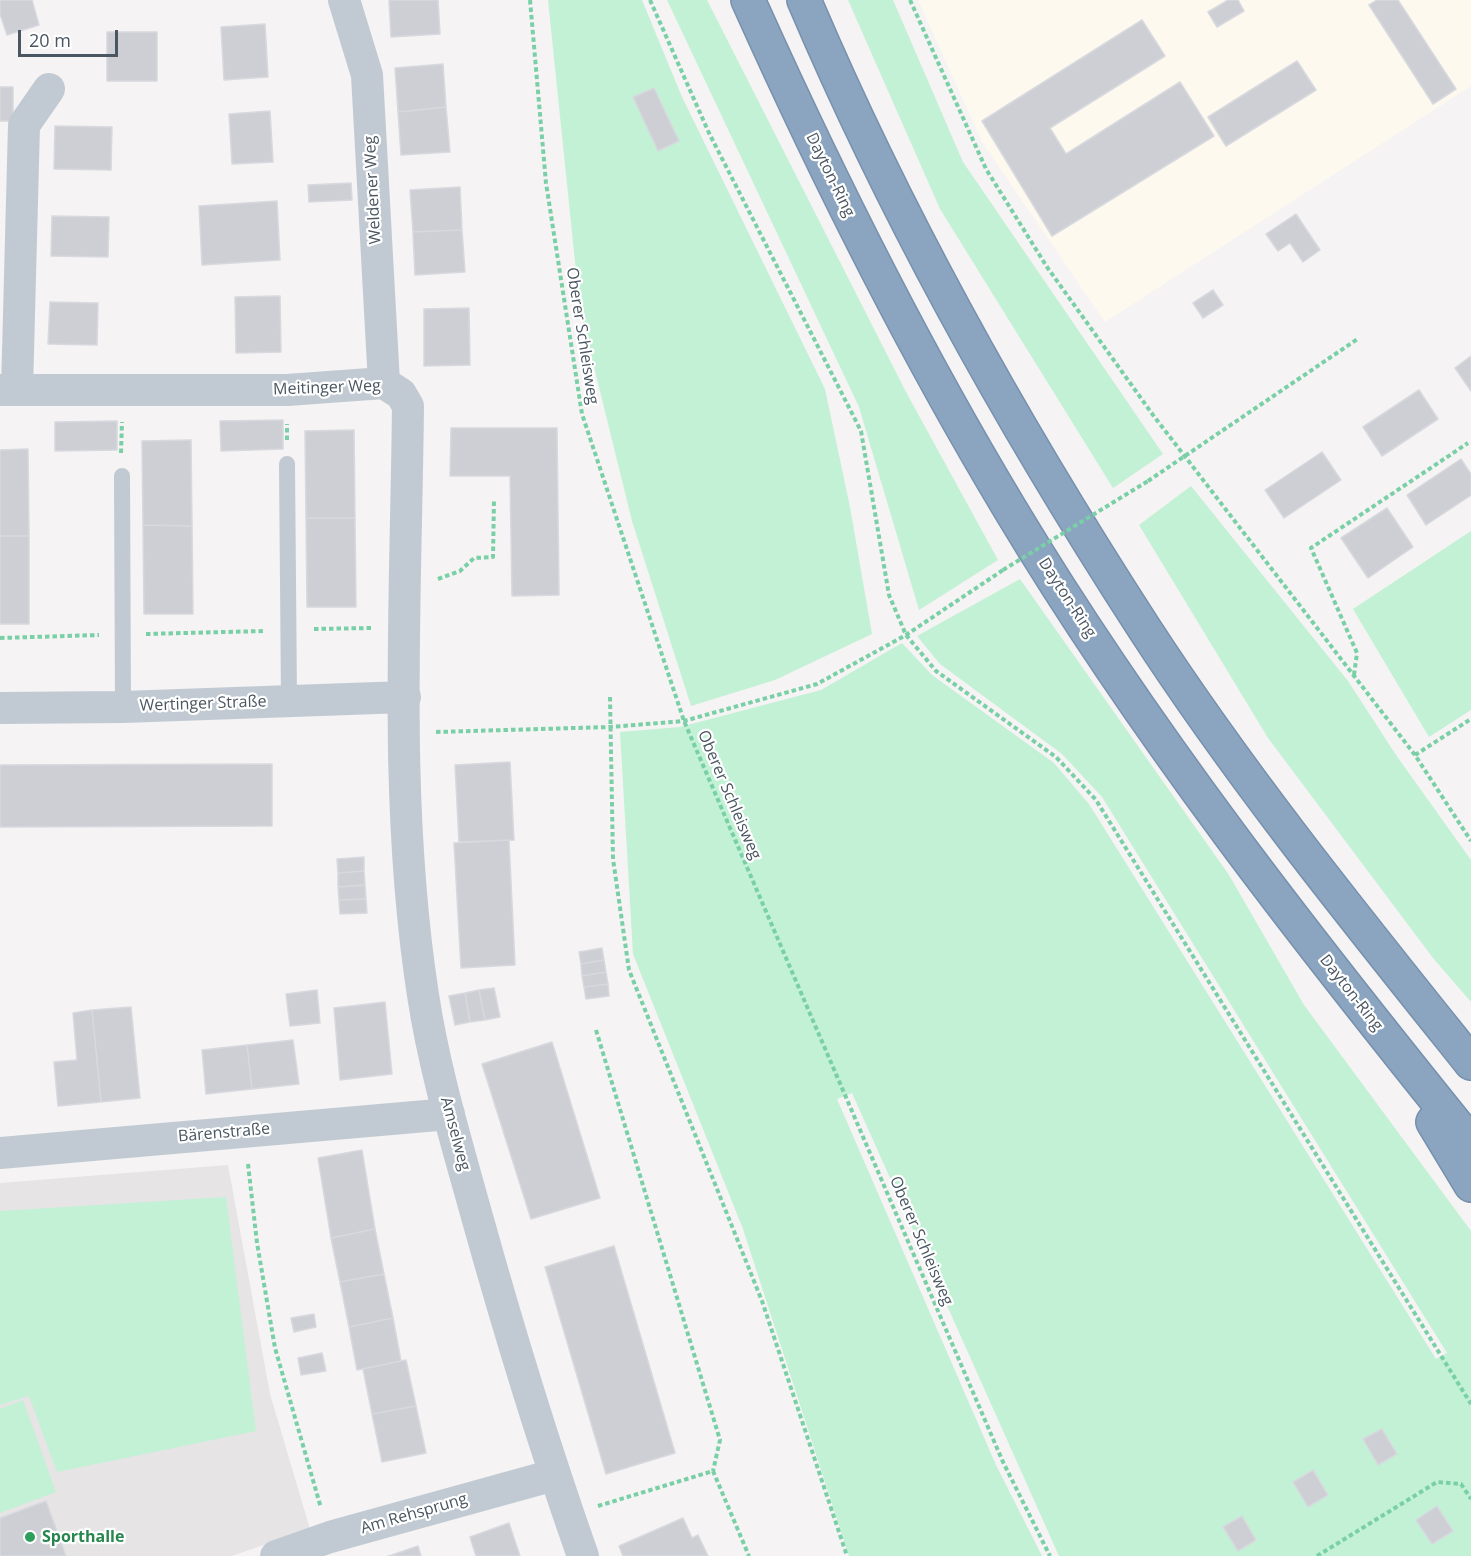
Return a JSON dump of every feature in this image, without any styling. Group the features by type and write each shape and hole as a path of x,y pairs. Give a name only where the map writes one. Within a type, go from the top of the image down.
{"highway":[{"name":"Dayton-Ring","path":"748,0 828,172 886,288 1010,510 1103,654 1268,887 1471,1143"},
{"path":"804,0 876,157 930,263 1054,484 1145,630 1292,834 1471,1063"},
{"path":"1403,978 1471,1042"},
{"path":"1371,1018 1471,1185"}],"street":[{"name":"Weldener Weg","path":"344,0 367,75 384,383"},
{"name":"Meitinger Weg","path":"49,89 24,125 9,390 287,390 384,383 401,394 408,406 405,697"},
{"name":"Wertinger Straße","path":"0,708 123,707 405,697"},
{"name":"Amselweg","path":"405,697 405,830 423,996 449,1114 554,1475 583,1556"},
{"name":"Bärenstraße","path":"0,1153 449,1114"},
{"name":"Am Rehsprung","path":"276,1556 330,1537 554,1475"}],"lane":[{"path":"287,464 289,701"},
{"path":"122,476 123,707"}],"path":[{"name":"Oberer Schleisweg","path":"530,0 546,183 582,414 684,721 1003,1462 1050,1556"},
{"path":"650,0 709,133 861,431 889,595 906,635 936,671 1056,757 1096,800 1471,1404"},
{"path":"910,0 986,169 1047,267 1186,457 1415,756 1471,841"},
{"path":"405,734 610,728 684,721 818,684 906,635 1003,570 1186,457 1359,338"},
{"path":"1354,676 1357,653 1311,548 1468,443"},
{"path":"406,579 442,578 460,571 474,558 493,557 494,499"},
{"path":"0,638 406,627"},
{"path":"610,697 613,859 629,970 762,1301 847,1556"},
{"path":"1415,756 1471,719"},
{"path":"596,1030 720,1440 713,1471 749,1556"},
{"path":"244,1132 257,1243 275,1348 330,1537"},
{"path":"568,1515 713,1471"},
{"path":"1317,1556 1437,1482 1461,1484 1471,1499"}],"shaded area":[{"path":"918,0 1471,0 1471,86 1105,322 982,142"},
{"path":"228,1165 270,1394 310,1529 232,1556 0,1556 0,1183"}],"green space":[{"path":"548,0 642,0 682,97 825,389 850,507 872,634 775,680 691,706 632,521 580,310"},
{"path":"667,0 707,0 906,392 998,560 919,610 859,407"},
{"path":"848,0 893,0 963,162 1163,454 1113,488 940,209"},
{"path":"1191,486 1348,681 1396,755 1471,860 1471,1002 1433,958 1268,738 1139,525"},
{"path":"1471,531 1471,710 1429,737 1353,609"},
{"path":"1020,579 1229,875 1304,1005 1471,1231 1471,1556 1059,1556 852,1093 837,1099 996,1465 1042,1556 849,1556 743,1229 633,954 620,732 680,727 821,690 902,643 932,675 1054,763 1089,804 1436,1359 1447,1353 1102,797 1062,754 940,664 917,636"},
{"path":"226,1197 256,1431 57,1472 29,1396 0,1405 0,1211"},
{"path":"23,1400 56,1492 0,1513 0,1409"}],"building":[{"path":"0,0 32,0 39,25 7,35 0,14"},
{"path":"389,0 438,0 440,34 391,37"},
{"path":"1228,0 1238,0 1244,11 1217,27 1208,12"},
{"path":"1377,0 1398,0 1456,89 1433,104 1369,5"},
{"path":"1142,20 1165,56 1050,128 1066,154 1180,82 1214,136 1052,236 982,121"},
{"path":"265,24 268,77 224,80 221,27"},
{"path":"107,32 157,32 157,81 107,81"},
{"path":"1297,61 1316,90 1226,146 1208,117"},
{"path":"443,64 446,107 398,112 395,68"},
{"path":"0,87 13,87 13,121 0,121"},
{"path":"654,88 679,141 658,151 633,97"},
{"path":"446,107 450,152 401,155 398,112"},
{"path":"270,111 273,162 232,164 229,114"},
{"path":"55,126 112,127 111,170 54,169"},
{"path":"351,183 352,200 309,202 308,185"},
{"path":"460,187 462,230 413,232 410,190"},
{"path":"277,201 280,260 202,265 199,206"},
{"path":"1296,214 1320,250 1303,262 1290,243 1278,251 1266,234"},
{"path":"52,216 109,217 108,257 51,256"},
{"path":"462,230 465,272 415,275 413,232"},
{"path":"1213,290 1223,305 1203,318 1193,303"},
{"path":"280,296 281,352 236,353 235,297"},
{"path":"50,302 98,303 97,345 48,344"},
{"path":"469,308 470,365 424,366 424,309"},
{"path":"1471,356 1471,391 1455,368"},
{"path":"1419,390 1438,419 1382,456 1363,427"},
{"path":"283,420 283,449 221,451 220,421"},
{"path":"117,421 117,450 55,451 55,422"},
{"path":"451,428 557,428 559,595 512,596 510,476 450,476"},
{"path":"354,430 355,518 306,518 305,431"},
{"path":"191,440 192,526 143,525 142,441"},
{"path":"28,449 29,536 0,536 0,450"},
{"path":"1322,452 1341,480 1284,518 1265,490"},
{"path":"1461,459 1471,474 1471,495 1426,525 1407,495"},
{"path":"1387,508 1413,547 1368,578 1341,538"},
{"path":"306,518 355,518 356,607 307,607"},
{"path":"143,525 192,526 193,614 144,614"},
{"path":"0,536 29,536 29,624 0,624"},
{"path":"510,762 514,840 459,842 455,765"},
{"path":"272,764 272,826 0,827 0,765"},
{"path":"509,840 515,965 461,968 454,843"},
{"path":"364,857 364,871 338,873 337,859"},
{"path":"364,871 365,885 338,887 338,873"},
{"path":"365,885 366,899 339,900 338,887"},
{"path":"366,899 367,913 340,914 339,900"},
{"path":"602,948 604,960 581,964 579,952"},
{"path":"604,960 606,972 582,976 581,964"},
{"path":"606,972 608,984 584,987 582,976"},
{"path":"608,984 609,996 586,999 584,987"},
{"path":"494,988 500,1017 485,1020 479,990"},
{"path":"317,990 320,1023 290,1026 286,994"},
{"path":"479,990 485,1020 470,1022 465,993"},
{"path":"465,993 470,1022 455,1025 449,996"},
{"path":"385,1002 392,1074 340,1080 334,1008"},
{"path":"131,1007 140,1098 101,1102 92,1010"},
{"path":"92,1010 101,1102 58,1106 54,1062 77,1060 73,1013"},
{"path":"293,1040 299,1084 252,1089 247,1045"},
{"path":"552,1042 600,1198 531,1219 482,1064"},
{"path":"247,1045 252,1089 206,1094 202,1050"},
{"path":"362,1150 375,1229 331,1238 318,1158"},
{"path":"375,1229 384,1274 340,1282 331,1238"},
{"path":"614,1246 675,1453 606,1474 545,1267"},
{"path":"384,1274 393,1318 349,1327 340,1282"},
{"path":"314,1314 316,1327 294,1332 291,1318"},
{"path":"393,1318 401,1361 357,1370 349,1327"},
{"path":"322,1353 326,1371 301,1375 298,1358"},
{"path":"406,1360 416,1406 372,1414 363,1369"},
{"path":"416,1406 426,1453 382,1462 372,1414"},
{"path":"1382,1429 1397,1454 1378,1465 1363,1439"},
{"path":"1313,1470 1328,1495 1308,1507 1293,1482"},
{"name":"Sporthalle","path":"46,1501 66,1556 0,1556 0,1518"},
{"path":"1437,1506 1453,1531 1432,1544 1416,1520"},
{"path":"1242,1516 1256,1540 1238,1551 1223,1527"},
{"path":"683,1518 692,1538 698,1535 708,1556 623,1556 619,1546"},
{"path":"509,1523 520,1556 476,1556 470,1537"},
{"path":"418,1546 421,1556 388,1556 392,1555"}],"place":[{"name":"Sporthalle","path":"30,1537"}]}
